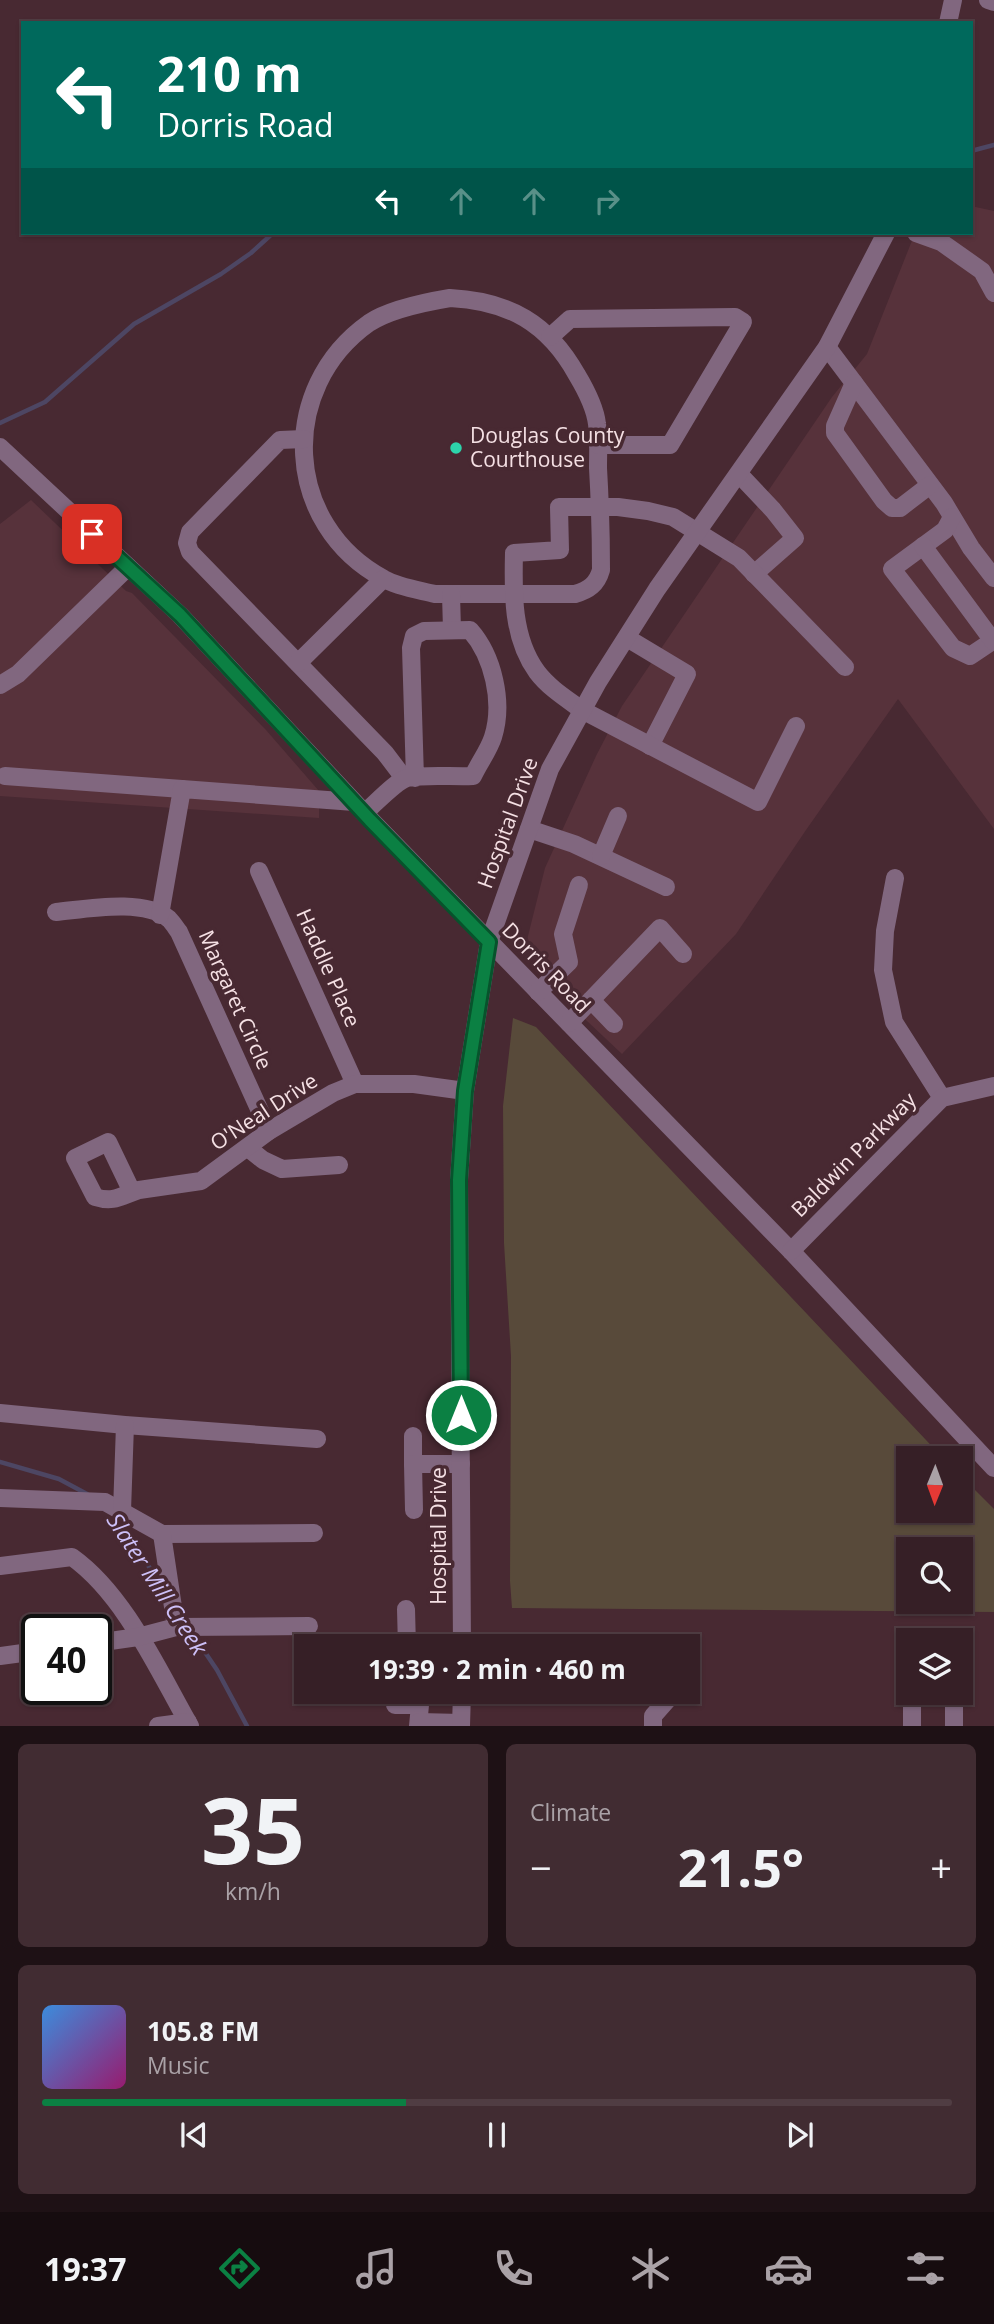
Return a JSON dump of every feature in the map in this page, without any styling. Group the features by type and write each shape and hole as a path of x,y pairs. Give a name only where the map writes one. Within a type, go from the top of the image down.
{"street":[{"path":"948,21 953,0"},
{"path":"988,0 994,2"},
{"name":"Hospital Drive","path":"462,1634 459,1180 465,1091 489,942 550,769 582,710 657,589 827,347 885,235"},
{"path":"922,235 941,242 982,271 994,293"},
{"path":"450,298 477,300 523,317 550,337 567,357 587,393 597,423 601,570 593,585 575,594 435,594 383,579 340,546 319,516 310,491 303,456 311,396 327,366 350,338 372,321 422,303 450,298"},
{"path":"550,337 570,319 735,317 743,322 670,445 597,445"},
{"path":"827,347 930,485 994,578"},
{"path":"854,383 835,426 835,433 884,501 892,508 900,508 930,485"},
{"path":"304,439 280,440 190,532 187,543 190,552 410,778"},
{"name":"Dorris Road","path":"0,447 180,615 359,808 790,1251 994,1468"},
{"path":"739,474 774,510 795,538 754,574"},
{"path":"796,726 758,802 582,710 557,692 538,673 524,648 516,621 514,552 560,551 559,508 648,510 673,517 739,558 845,667"},
{"path":"923,546 993,641 970,656 953,648 892,569 923,546 945,530 952,517"},
{"path":"0,685 18,674 128,567"},
{"path":"298,663 383,579"},
{"path":"452,594 452,630"},
{"path":"5,776 182,789 359,808 410,778 473,776 493,737 497,711 494,675 483,644 470,630 424,631 414,636 411,648 410,778"},
{"path":"626,638 687,674 650,746"},
{"path":"56,912 126,907 146,908 160,915 182,789"},
{"path":"601,856 618,816"},
{"path":"529,829 601,856 666,887"},
{"name":"Haddle Place","path":"259,871 355,1084"},
{"path":"895,878 885,931 883,970 894,1022 942,1098"},
{"path":"538,992 569,962 563,934 579,885"},
{"name":"Margaret Circle","path":"160,915 167,918 179,932 269,1130"},
{"path":"569,1023 660,929 683,954"},
{"path":"591,1000 614,1024"},
{"name":"O'Neal Drive","path":"132,1192 201,1181 269,1130 333,1093 355,1084 414,1084 465,1091"},
{"name":"Baldwin Parkway","path":"790,1251 942,1098 994,1086"},
{"path":"248,1147 263,1160 282,1169 338,1165"},
{"path":"0,1413 317,1439"},
{"path":"122,1511 125,1425"},
{"path":"413,1436 414,1510"},
{"path":"413,1464 461,1464"},
{"path":"0,1498 105,1502 162,1534 314,1533"},
{"path":"162,1534 176,1627"},
{"path":"0,1566 72,1557 105,1586 189,1724 158,1726"},
{"path":"406,1609 407,1634"},
{"path":"112,1641 176,1627 309,1626"},
{"path":"0,1656 21,1653"},
{"path":"395,1705 419,1705 419,1724 461,1724 462,1704"},
{"path":"912,1705 912,1726"},
{"path":"954,1705 954,1726"}],"shaded area":[{"path":"973,206 994,211 994,829 898,699 736,934 622,1054 569,1004 525,948 545,868 622,706 832,397 867,354 914,235 973,235"},
{"path":"31,500 126,591 132,593 266,730 319,791 319,818 0,796 0,524"},
{"path":"513,1018 536,1027 932,1446 896,1446 896,1523 973,1523 973,1488 994,1509 994,1612 973,1612 973,1537 896,1537 896,1611 512,1608 511,1356 504,1243 503,1106"}],"waterway":[{"path":"973,150 994,145"},
{"path":"0,423 45,402 134,324 221,274 271,235"},
{"name":"Slater Mill Creek","path":"0,1462 59,1479 87,1494"},
{"name":"Slater Mill Creek","path":"119,1518 162,1588"},
{"name":"Slater Mill Creek","path":"192,1633 217,1670 247,1726"}],"place":[{"name":"Douglas County Courthouse","path":"456,448"}],"route":[{"path":"92,534 180,615 370,820 489,942 465,1091 459,1180 461,1415"}]}
